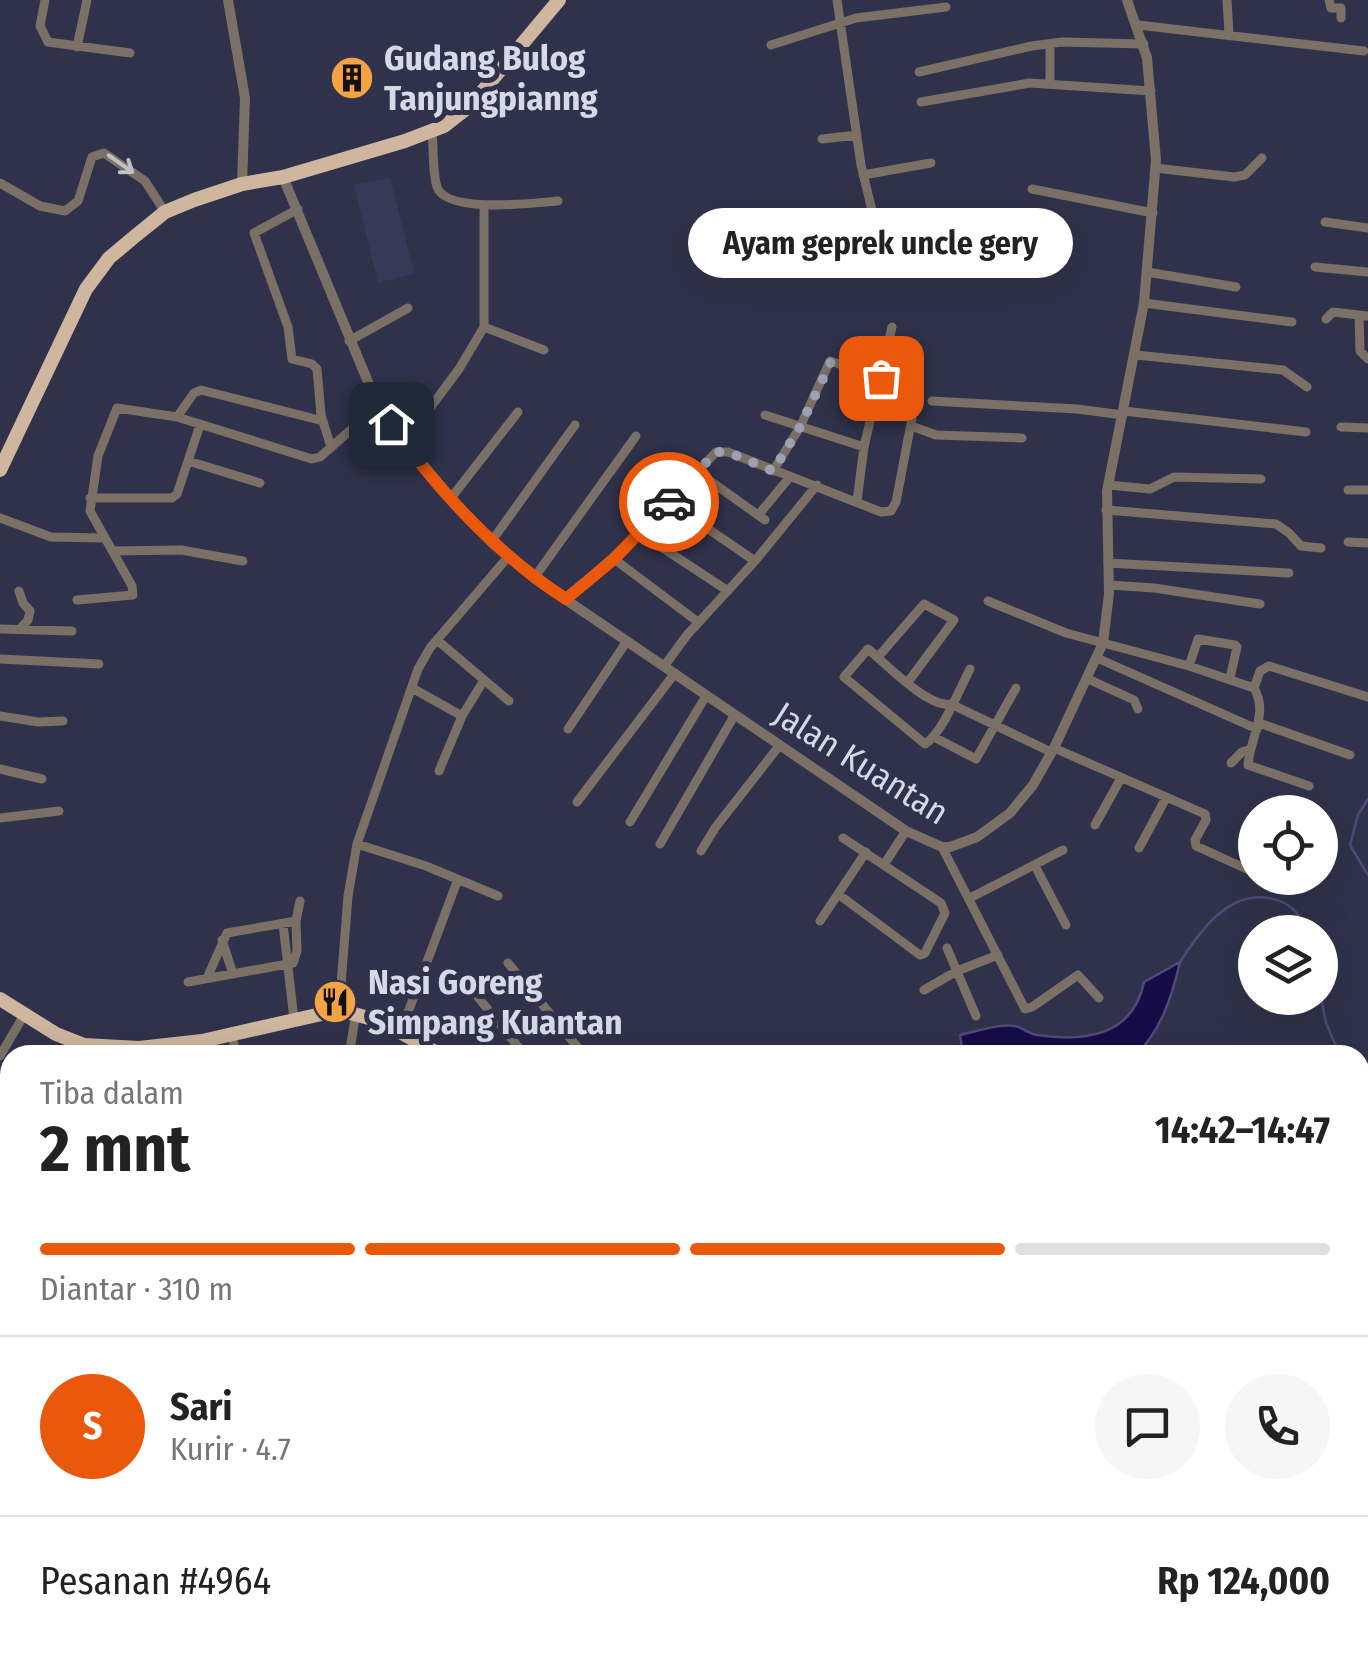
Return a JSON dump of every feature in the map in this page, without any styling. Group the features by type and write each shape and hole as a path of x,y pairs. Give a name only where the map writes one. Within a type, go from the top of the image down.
{"highway":[{"path":"0,470 86,289 109,258 165,212 242,184 283,177 432,132 457,118 559,0"},
{"path":"0,999 56,1034 84,1045"},
{"path":"207,1045 232,1034 339,1010 401,1031 425,1045"}],"street":[{"path":"45,0 41,33 48,42 130,53"},
{"path":"78,47 87,0"},
{"path":"228,0 245,98 242,184"},
{"path":"838,0 863,175 876,227 874,236"},
{"path":"1228,0 1229,34"},
{"path":"1328,0 1331,8 1341,8 1341,18"},
{"name":"Jalan Kuantan","path":"283,177 378,406 404,443 492,542 534,578 906,831 942,847 966,843 1002,820 1030,789 1088,679 1102,643 1108,586 1108,485 1144,303 1155,168 1151,91 1144,44 1131,1"},
{"path":"772,45 864,16 946,7"},
{"path":"1138,26 1364,51"},
{"path":"919,72 1050,44 1144,44"},
{"path":"1050,44 1050,83"},
{"path":"921,102 1012,85 1050,83 1151,91"},
{"path":"432,132 440,192 484,206 558,201"},
{"path":"822,140 857,135"},
{"path":"0,183 55,211 66,211 84,189 92,157 104,153 144,181 165,212"},
{"path":"1155,168 1234,177 1245,175 1262,158"},
{"path":"863,175 931,163"},
{"path":"1032,189 1152,213"},
{"path":"404,443 460,369 484,327 484,206"},
{"path":"298,210 254,233 288,327 292,359 317,369 330,447"},
{"path":"1325,222 1368,228"},
{"path":"1315,267 1368,272"},
{"path":"1146,272 1236,287"},
{"path":"1144,303 1292,322"},
{"path":"349,341 408,308"},
{"path":"1326,319 1330,312 1364,316 1360,350 1368,359"},
{"path":"484,327 544,350"},
{"path":"856,501 864,447 892,327"},
{"path":"1136,355 1283,370 1307,387"},
{"path":"773,471 800,427 832,360 881,378"},
{"path":"176,417 194,392 201,390 323,421"},
{"path":"566,599 614,559 720,451 885,512 894,507 911,426 908,412 876,399"},
{"path":"932,401 1077,409 1306,432"},
{"path":"77,600 132,595 132,586 90,511 98,456 117,408 176,417 304,459 320,457 378,406"},
{"path":"451,498 518,412"},
{"path":"765,415 864,447"},
{"path":"90,498 172,498 177,494 200,425"},
{"path":"492,542 575,425"},
{"path":"911,426 936,436 1022,438"},
{"path":"1341,427 1368,428"},
{"path":"534,578 636,436"},
{"path":"188,461 260,482"},
{"path":"699,473 762,517 789,478"},
{"path":"1108,485 1153,488 1174,477 1261,479"},
{"path":"665,665 817,485"},
{"path":"1348,490 1368,490"},
{"path":"669,502 755,561"},
{"path":"1106,510 1276,524 1290,532 1301,546 1321,548"},
{"path":"0,518 50,537 103,538"},
{"path":"640,534 728,590"},
{"path":"1348,542 1368,543"},
{"path":"113,550 180,550 242,561"},
{"path":"339,1010 348,896 357,844 412,688 423,659 508,557"},
{"path":"614,559 698,622"},
{"path":"1108,563 1290,573"},
{"path":"1108,586 1154,588 1260,604"},
{"path":"20,590 23,604 30,611 20,629"},
{"path":"988,601 1066,633 1254,688"},
{"path":"878,658 924,604 954,620 908,682"},
{"path":"0,629 72,631"},
{"path":"1189,666 1198,639 1235,645 1230,678"},
{"path":"437,640 510,702"},
{"path":"568,729 627,641"},
{"path":"970,669 951,704 934,737 925,744 844,678 866,649 940,705 951,704 1206,816 1196,846 1238,866"},
{"path":"1098,658 1258,726 1350,754"},
{"path":"0,659 99,664"},
{"path":"1309,786 1250,766 1260,704 1254,688 1260,671 1269,666 1368,697"},
{"path":"577,802 675,673"},
{"path":"1088,679 1134,700 1138,709"},
{"path":"438,771 462,716 484,680"},
{"path":"412,688 462,716"},
{"path":"934,737 976,760 1016,688"},
{"path":"630,822 706,696"},
{"path":"0,716 63,721"},
{"path":"660,844 734,716"},
{"path":"701,852 779,746"},
{"path":"1231,763 1251,749"},
{"path":"0,769 42,780"},
{"path":"1096,825 1120,778"},
{"path":"1139,848 1166,798"},
{"path":"0,818 59,811"},
{"path":"885,863 906,831"},
{"path":"838,894 916,954 923,954 945,913 944,906 843,838"},
{"path":"357,844 498,896"},
{"path":"942,847 1024,1009 1032,1008 1078,975 1099,998"},
{"path":"970,898 1063,850"},
{"path":"820,921 866,852"},
{"path":"1036,866 1066,924"},
{"path":"401,1031 458,879"},
{"path":"288,966 297,951 300,901"},
{"path":"207,978 222,940 234,930 296,921"},
{"path":"283,924 294,1019"},
{"path":"222,940 233,974"},
{"path":"947,948 976,1016"},
{"path":"924,990 957,971 998,956"},
{"path":"508,964 576,1045"},
{"path":"188,982 288,966"},
{"path":"477,996 517,1045"},
{"path":"351,1045 356,1013"},
{"path":"7,1045 24,1016"},
{"path":"232,1034 234,1045"}],"shaded area":[{"path":"390,178 414,273 378,283 354,185"},
{"path":"1180,962 1164,1012 1144,1045 962,1045 960,1035 1009,1025 1055,1037 1089,1036 1104,1031 1129,1014 1144,982"}],"waterway":[{"path":"1368,799 1358,815 1350,845 1368,875"},
{"path":"1180,962 1206,926 1241,901 1269,898 1289,905 1298,915"},
{"path":"1324,1015 1336,1045"}],"way so far":[{"path":"669,502 716,452 728,452 773,471 800,427 832,360 881,378"}],"place":[{"name":"Gudang Bulog Tanjungpianng","path":"352,78"},
{"name":"Ayam geprek uncle gery","path":"881,378"},
{"name":"Nasi Goreng Simpang Kuantan","path":"335,1002"}],"route":[{"path":"391,424 492,542 566,599 614,559 669,502"}]}
